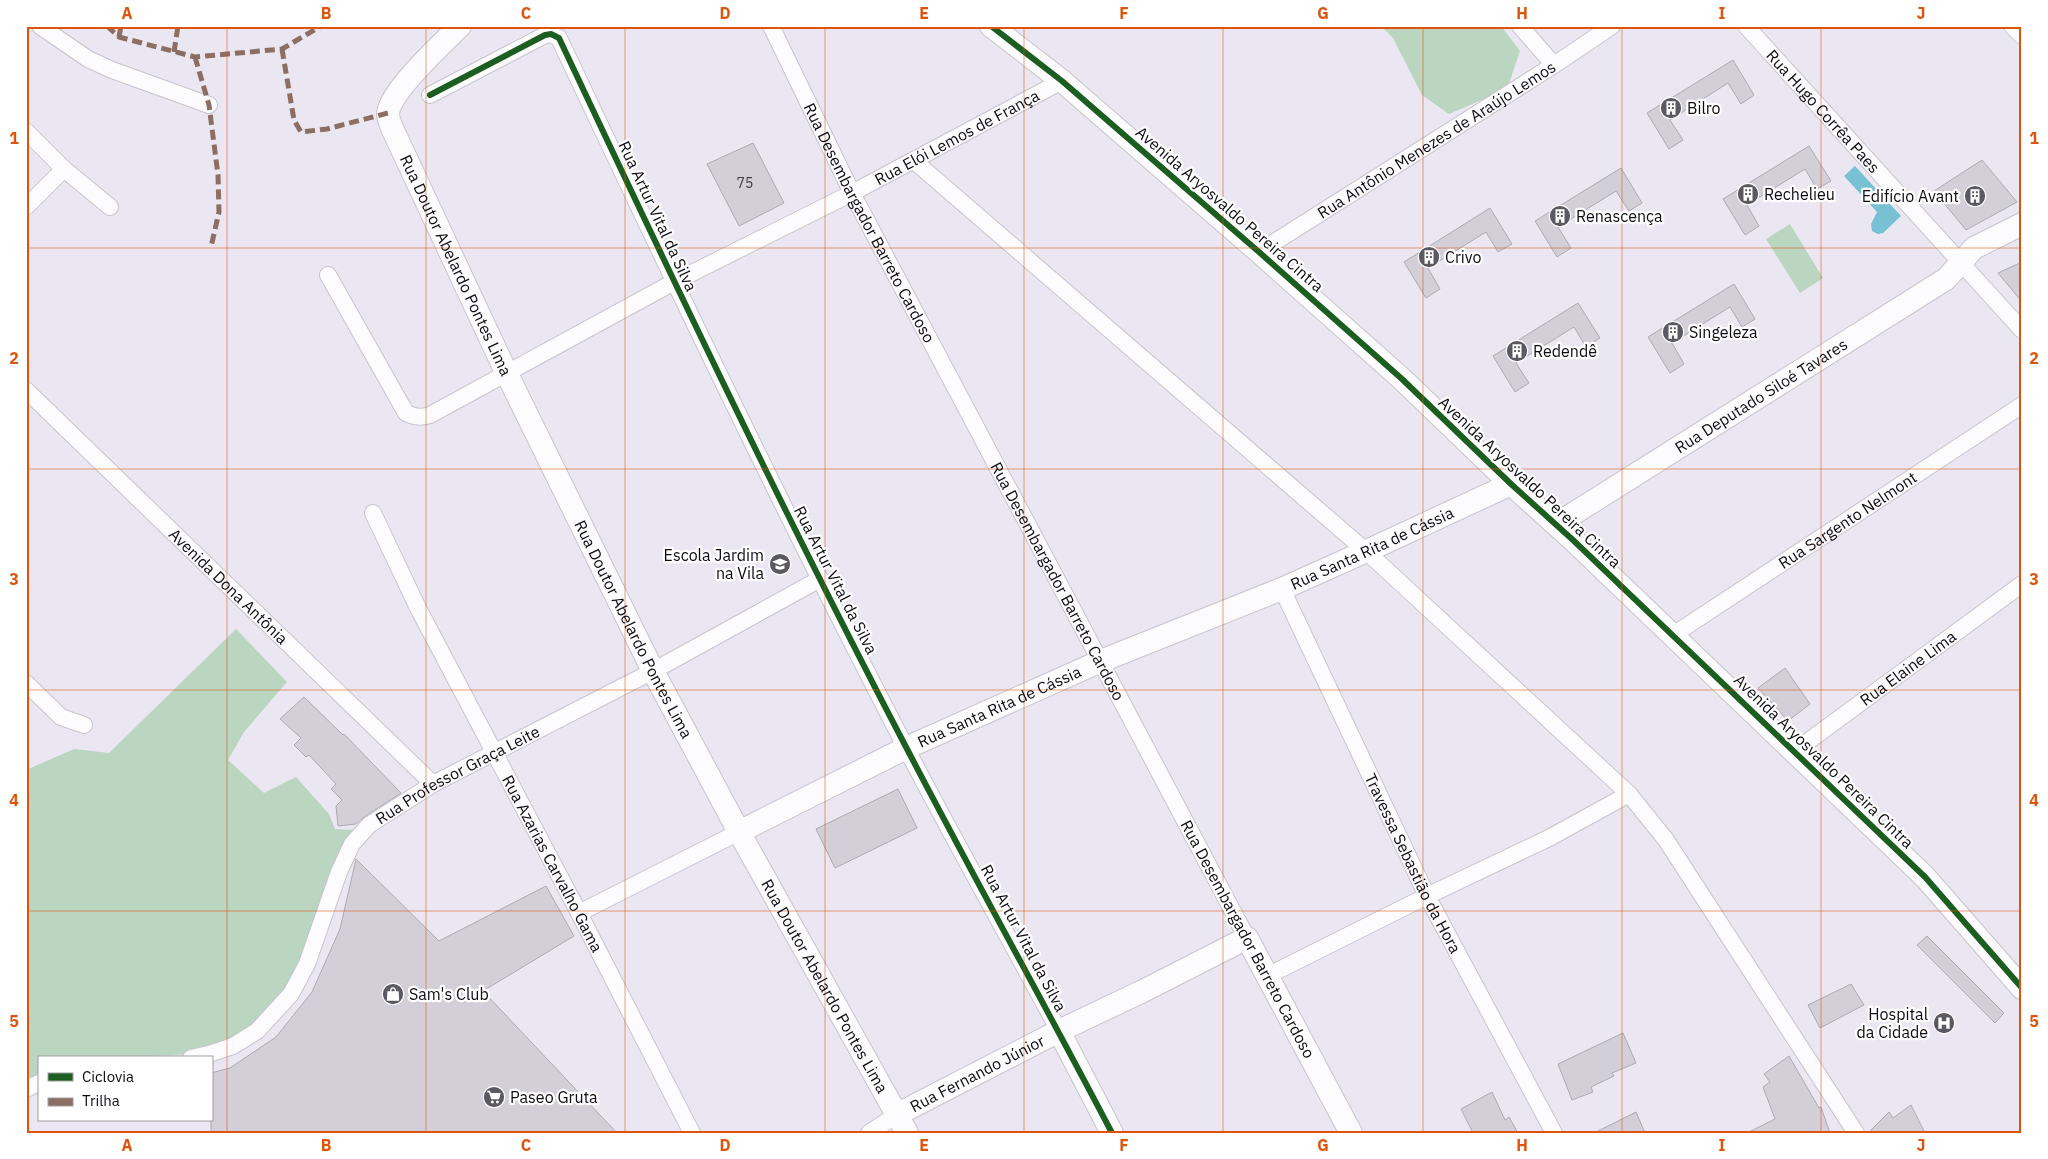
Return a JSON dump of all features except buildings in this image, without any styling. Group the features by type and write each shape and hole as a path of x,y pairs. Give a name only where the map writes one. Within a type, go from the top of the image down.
{"main road":[{"name":"Rua Doutor Abelardo Pontes Lima","path":"460,26 415,72 395,98 388,113 392,128 506,372 654,671 739,832 902,1124"},
{"name":"Avenida Aryosvaldo Pereira Cintra","path":"991,26 1062,81 1402,379 1511,484 1557,524 1925,878 2022,988"},
{"name":"Rua Deputado Siloé Tavares","path":"1557,524 1946,279 1974,248 2022,224"},
{"name":"Rua Santa Rita de Cássia","path":"739,832 906,748 1101,661 1282,589 1511,484"},
{"name":"Rua Desembargador Barreto Cardoso","path":"1247,938 1269,975 1351,1133"},
{"name":"Rua Fernando Júnior","path":"902,1124 1059,1031 1247,938"},
{"name":"Rua Artur Vital da Silva","path":"1059,1031 1112,1133"}],"street":[{"path":"40,26 88,59 112,70 209,105"},
{"name":"Rua Desembargador Barreto Cardoso","path":"772,26 852,193 1247,938"},
{"path":"1520,26 1554,66"},
{"name":"Rua Antônio Menezes de Araújo Lemos","path":"1259,252 1554,66 1612,26"},
{"name":"Rua Hugo Corrêa Paes","path":"1746,26 2022,330"},
{"path":"2012,26 2022,36"},
{"name":"Rua Artur Vital da Silva","path":"430,95 551,34 560,38 674,282 820,579 906,748 1059,1031"},
{"name":"Rua Elói Lemos de França","path":"328,275 406,413 423,417 430,415 674,282 852,193 1062,81"},
{"path":"26,131 64,169 110,207"},
{"path":"913,160 1366,552 1630,794 1666,840 1856,1133"},
{"path":"26,207 64,169"},
{"name":"Avenida Dona Antônia","path":"26,390 432,784"},
{"name":"Rua Sargento Nelmont","path":"1673,635 2022,405"},
{"name":"Rua Azarias Carvalho Gama","path":"372,513 418,608 579,912 692,1133"},
{"name":"Rua Professor Graça Leite","path":"200,1056 233,1046 257,1031 291,994 306,964 328,899 352,844 369,824 432,784 654,671 820,579"},
{"name":"Rua Elaine Lima","path":"1794,751 2022,584"},
{"name":"Travessa Sebastião da Hora","path":"1282,589 1427,896 1554,1133"},
{"path":"26,683 61,717 84,725"},
{"path":"1269,975 1427,896 1550,838 1630,794"},
{"name":"Rua Santa Rita de Cássia","path":"579,912 739,832"},
{"path":"26,1089 38,1083"},
{"name":"Rua Fernando Júnior","path":"868,1133 902,1124"}],"green space":[{"path":"1381,26 1501,26 1520,51 1507,89 1449,114 1422,95 1393,38"},
{"path":"1790,224 1823,278 1800,293 1766,239"},
{"path":"236,629 287,682 244,732 228,760 264,793 296,777 329,814 335,829 354,830 334,873 312,941 285,996 244,1033 191,1054 153,1056 38,1056 38,1077 26,1083 26,770 74,749 109,753"}],"water":[{"path":"1855,166 1901,216 1883,233 1878,234 1872,231 1871,224 1877,212 1844,176"}],"marked path":[{"path":"107,26 119,37 195,57 282,49 321,26"},
{"path":"119,37 121,26"},
{"path":"174,52 178,26"},
{"path":"282,49 294,120 301,132 327,129 388,113"},
{"path":"195,57 209,105 218,175 219,212 211,247"}],"cycle path":[{"path":"991,26 1062,81 1402,379 1925,877 2022,988"},
{"path":"430,95 545,35 551,34 559,38 686,305 816,571 931,795 1112,1133"}],"place":[{"name":"Bilro","path":"1671,108"},
{"name":"Rechelieu","path":"1748,194"},
{"name":"Edifício Avant","path":"1975,196"},
{"name":"Renascença","path":"1560,216"},
{"name":"Crivo","path":"1429,257"},
{"name":"Singeleza","path":"1673,332"},
{"name":"Redendê","path":"1517,351"},
{"name":"Escola Jardim na Vila","path":"780,564"},
{"name":"Sam's Club","path":"393,994"},
{"name":"Hospital da Cidade","path":"1944,1023"},
{"name":"Paseo Gruta","path":"494,1097"}]}
